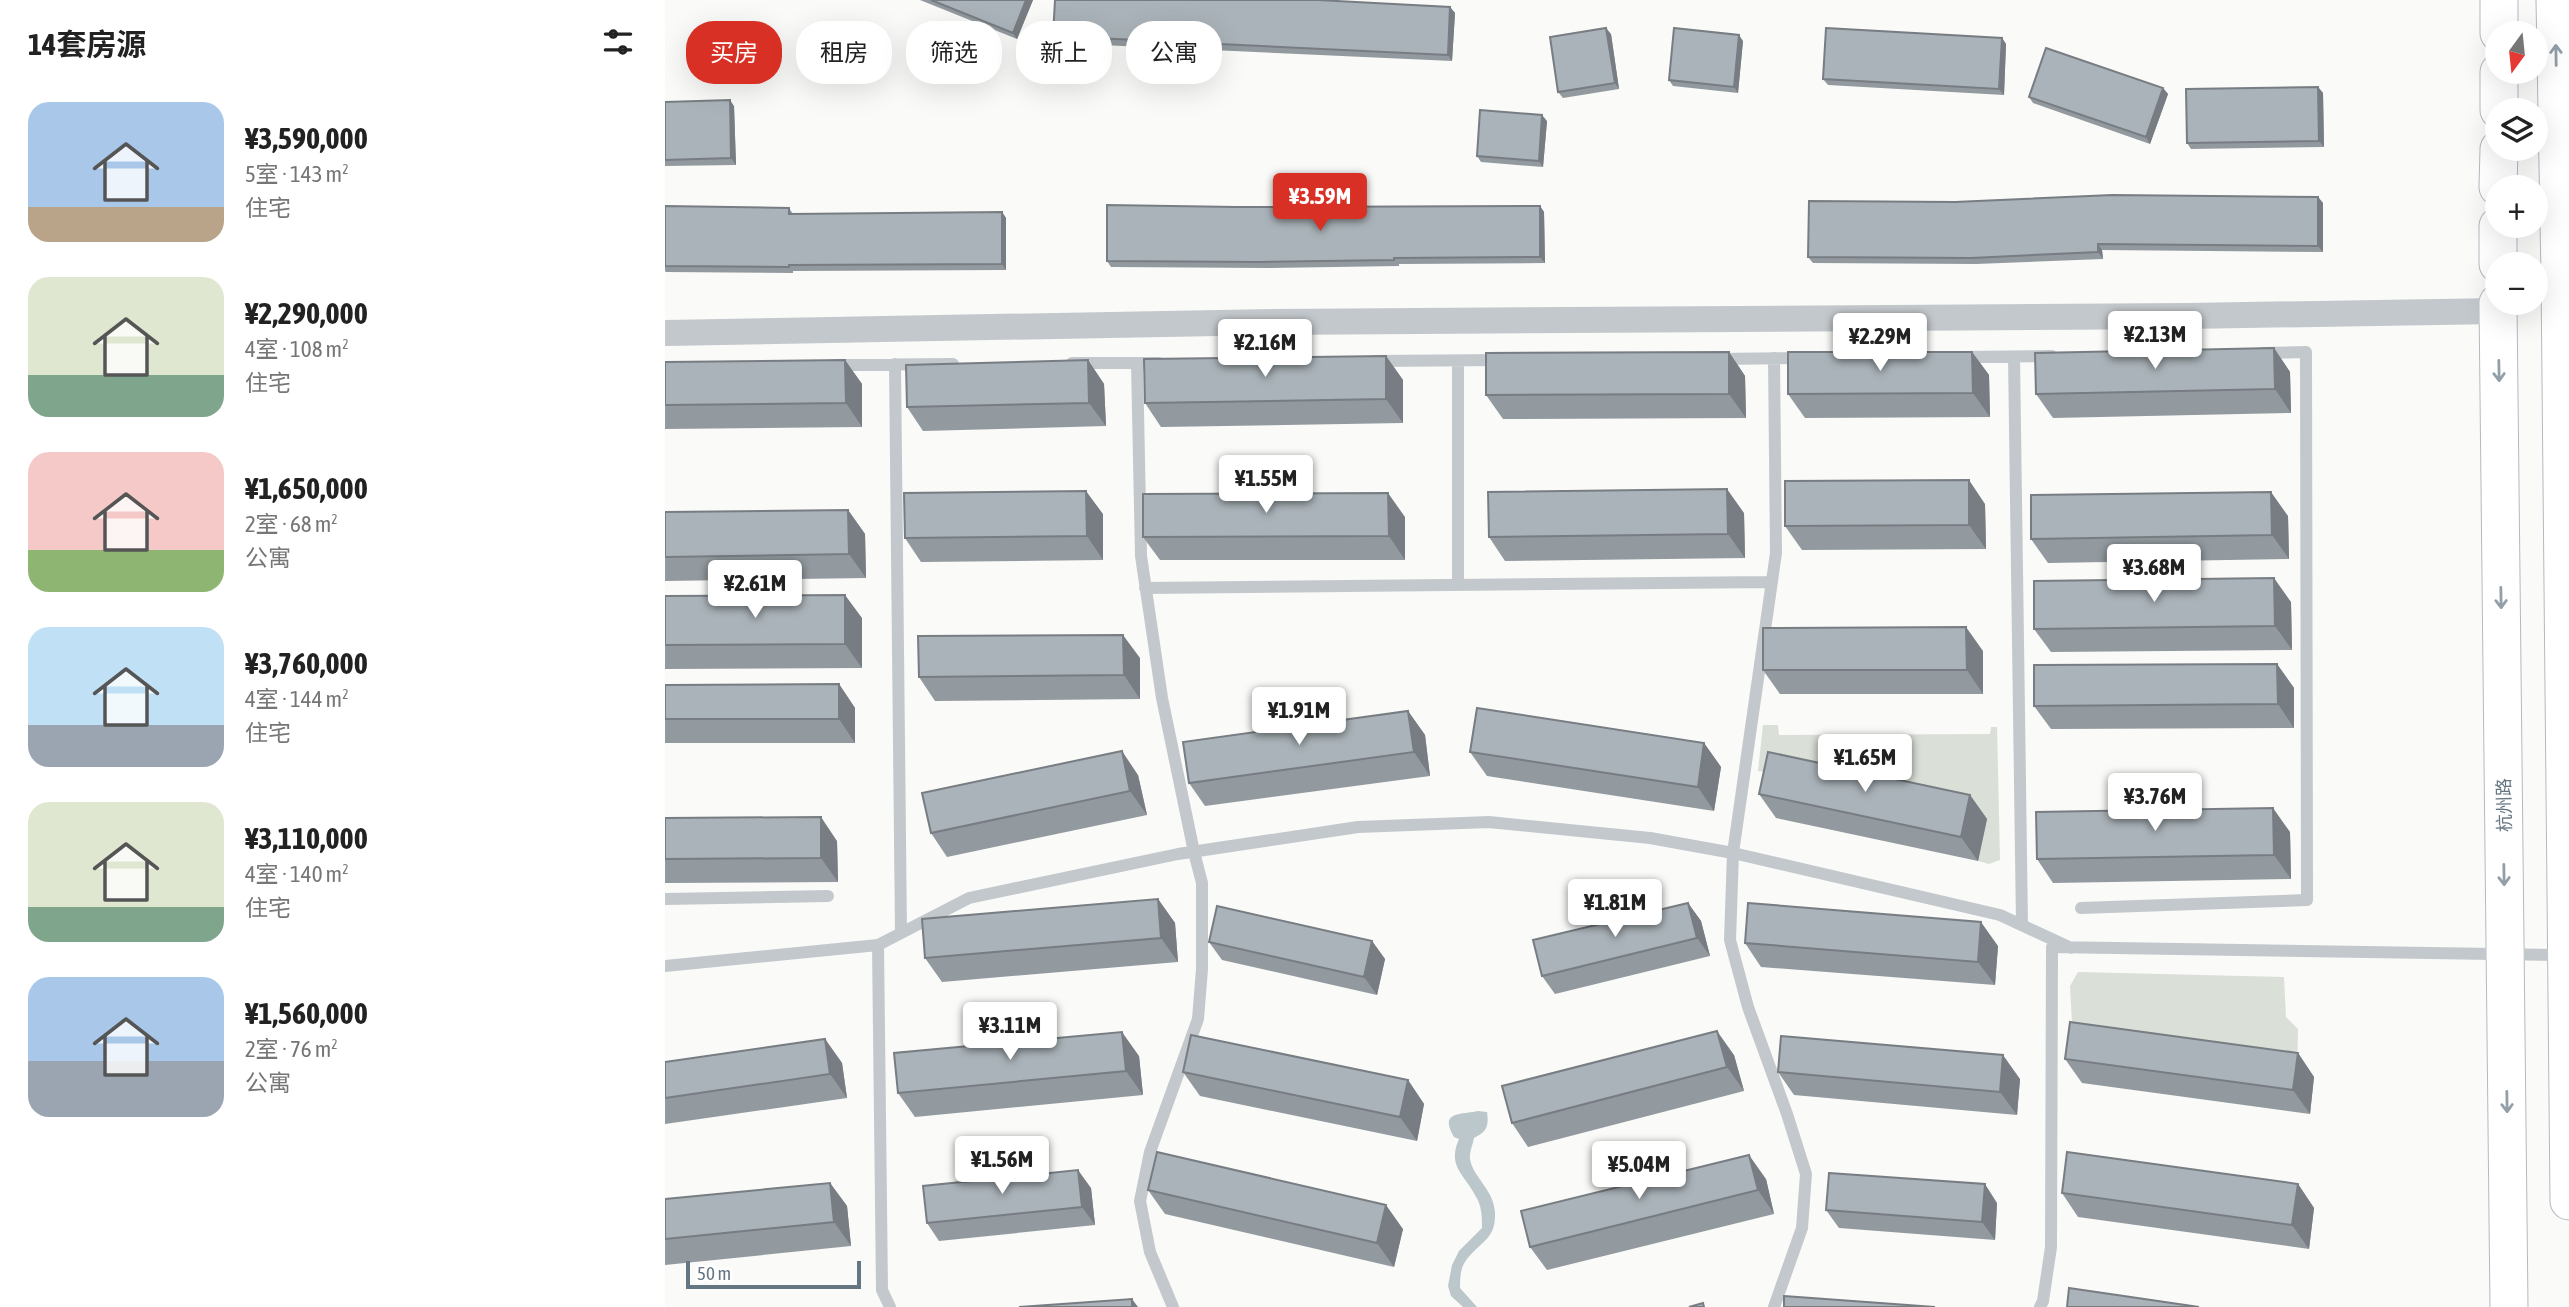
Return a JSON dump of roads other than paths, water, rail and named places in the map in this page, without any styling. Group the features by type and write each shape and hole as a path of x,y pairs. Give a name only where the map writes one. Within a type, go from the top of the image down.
{"main road":[{"path":"2499,0 2499,21"},
{"path":"2555,0 2565,277 2569,1201"},
{"name":"杭州路","path":"2498,315 2509,1307"}],"street":[{"path":"665,333 1287,322 2186,317 2485,307"}],"lane":[{"path":"2081,908 2307,900 2306,352 2250,353"},
{"path":"1947,357 2070,356"},
{"path":"2014,357 2022,925"},
{"path":"1774,358 1776,553 1733,853 1730,940 1748,1007 1806,1174 1802,1228 1774,1307"},
{"path":"1705,359 1814,358"},
{"path":"1458,360 1458,585"},
{"path":"1361,361 1513,360"},
{"path":"1056,363 1179,362"},
{"path":"1137,363 1141,556 1162,698 1202,883 1202,969 1198,1019 1150,1152 1140,1201 1150,1252 1173,1307"},
{"path":"895,364 901,933"},
{"path":"827,365 962,364"},
{"path":"1145,588 1772,582"},
{"path":"665,966 878,945 969,898 1194,852 1358,827 1489,822 1650,838 1733,853 2000,915 2071,948"},
{"path":"665,900 828,896"},
{"path":"878,945 881,1266 882,1290 890,1307"},
{"path":"2040,1307 2051,1247 2052,947 2568,955"}]}
